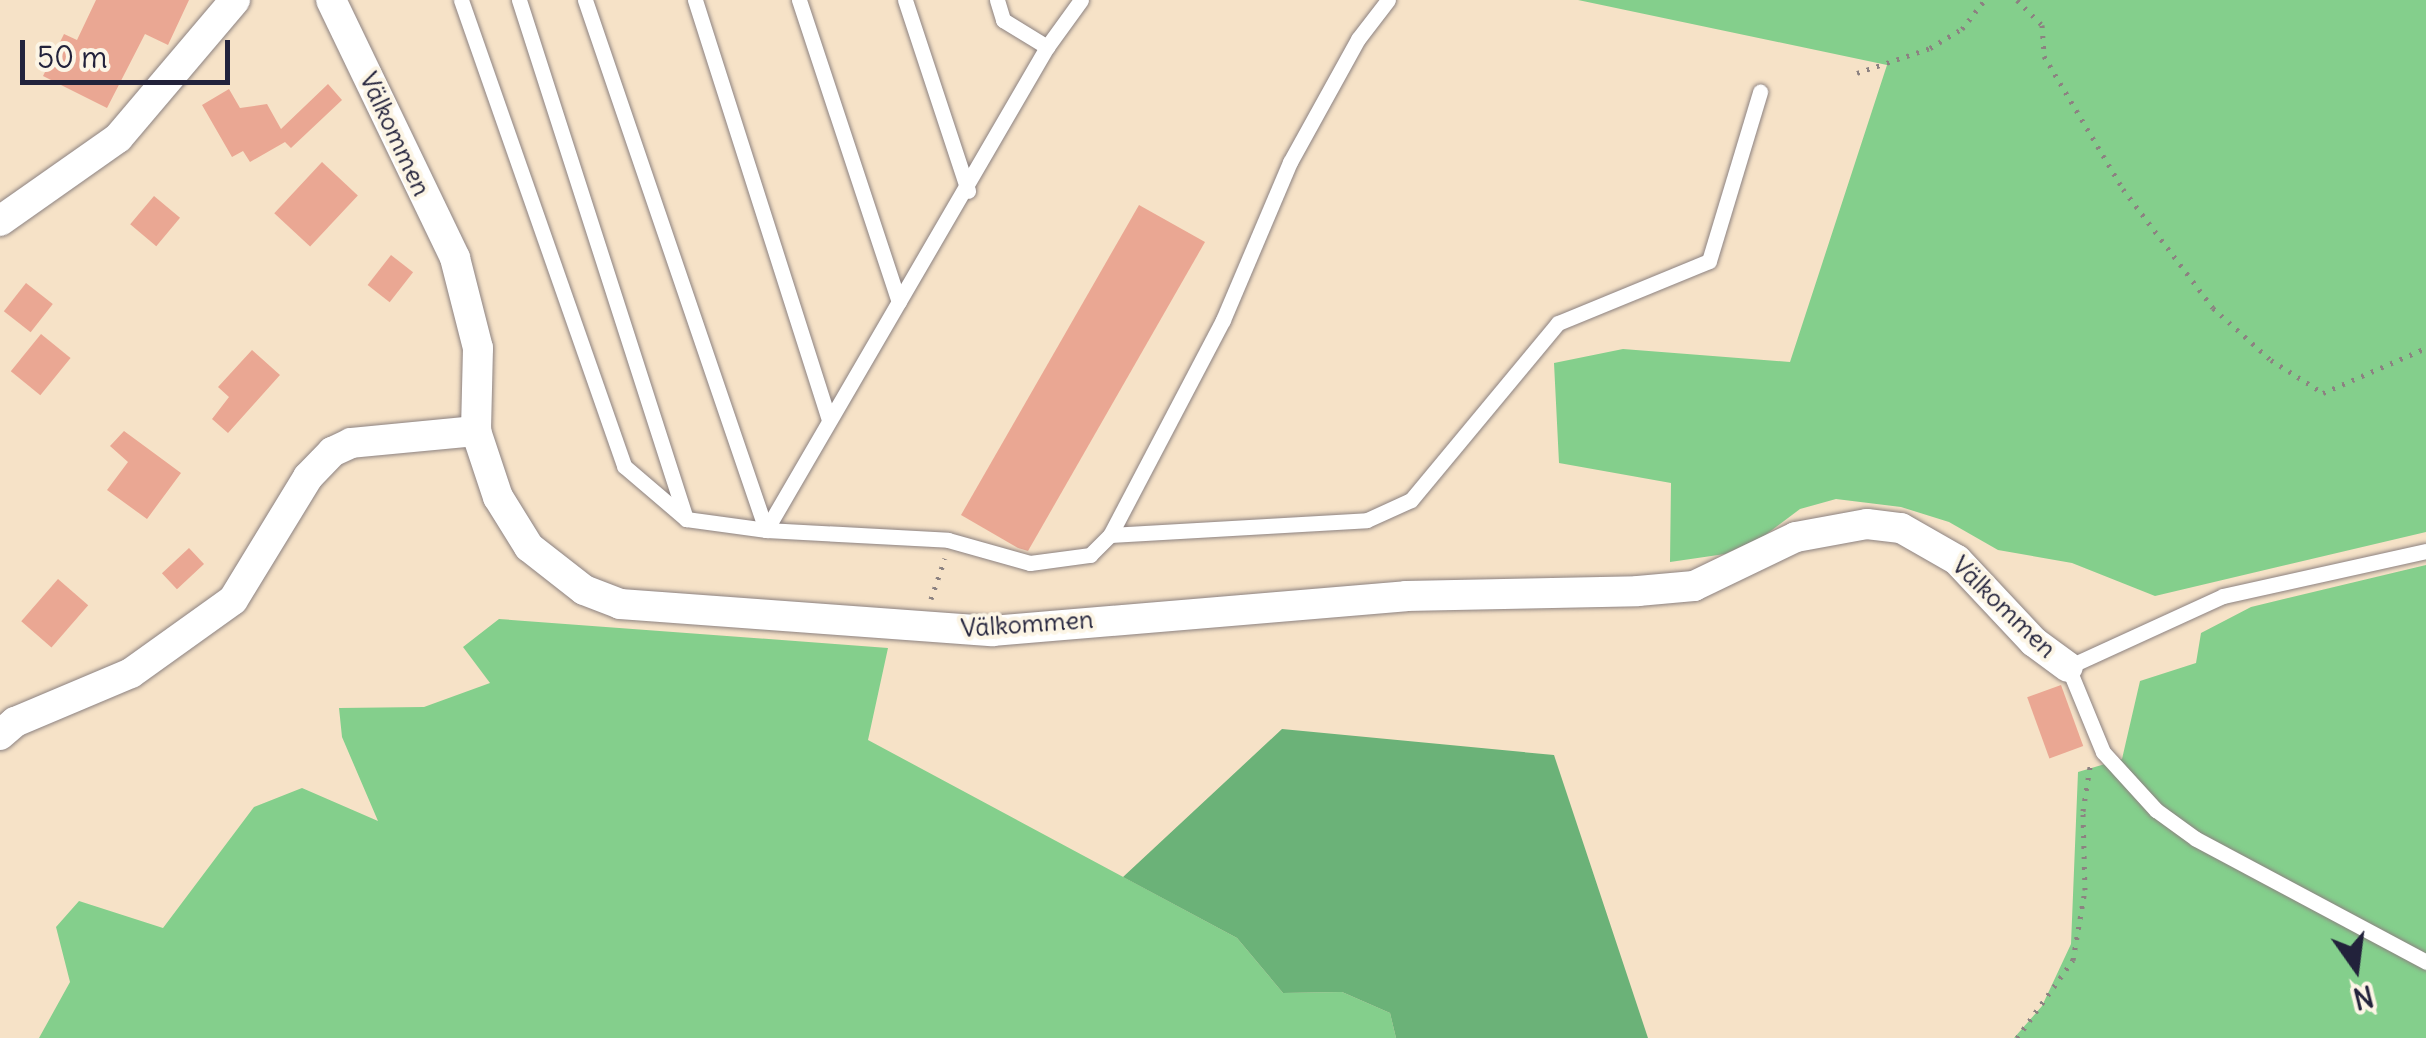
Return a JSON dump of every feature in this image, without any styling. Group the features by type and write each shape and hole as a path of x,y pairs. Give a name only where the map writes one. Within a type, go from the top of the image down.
{"street":[{"path":"0,221 118,138 234,0"},
{"name":"Välkommen","path":"331,0 455,258 478,348 476,431 498,498 529,547 584,590 620,604 992,631 1406,596 1694,586 1796,537 1868,524 1902,528 1957,560 2034,642 2068,667"},
{"path":"0,734 16,722 131,673 232,600 308,477 332,452 351,443 476,431"}],"lane":[{"path":"461,0 624,466 686,518 766,530 948,540 990,557 1061,563 1090,555 1110,534 1244,276 1290,162 1358,39 1388,0"},
{"path":"519,0 686,518"},
{"path":"586,0 766,530"},
{"path":"695,0 829,419"},
{"path":"799,0 898,302"},
{"path":"905,0 968,191"},
{"path":"997,0 1002,20 1047,47"},
{"path":"766,530 898,302 968,191 1047,47 1081,0"},
{"path":"1110,534 1367,520 1411,500 1558,324 1709,260 1760,92"},
{"path":"2426,550 2224,596 2068,667 2103,752 2156,810 2196,839 2426,962"}],"path":[{"path":"1857,73 1930,48 1962,30 1985,0"},
{"path":"2017,0 2042,25 2044,56 2123,189 2213,308 2271,360 2323,393 2426,348"},
{"path":"932,629 926,607 941,581 948,540"},
{"path":"2017,1038 2073,960 2084,890 2086,772 2103,752"}],"green space":[{"path":"1578,0 2426,0 2426,532 2155,596 2072,563 1998,550 1949,522 1901,507 1836,499 1800,509 1764,536 1725,554 1670,562 1671,483 1559,463 1554,363 1623,349 1790,362 1887,65"},
{"path":"2426,565 2426,1038 2014,1038 2042,1006 2071,944 2078,772 2122,759 2140,681 2196,663 2201,633 2251,607"},
{"path":"499,619 888,648 868,740 1237,938 1283,993 1342,992 1390,1013 1396,1038 39,1038 70,982 56,927 79,901 163,928 254,807 302,788 378,821 342,737 339,708 424,707 490,683 463,647"},
{"path":"1282,729 1554,755 1648,1038 1396,1038 1390,1013 1342,992 1283,993 1237,938 1123,877"}],"building":[{"path":"96,0 189,0 168,45 145,34 107,108 43,76 64,34 77,40"},
{"path":"328,84 342,100 291,148 285,142 250,162 243,151 232,157 202,105 229,89 240,108 267,104 281,129"},
{"path":"322,162 358,195 310,247 274,213"},
{"path":"154,196 180,218 156,246 130,224"},
{"path":"1139,205 1205,242 1028,551 1018,548 961,515"},
{"path":"391,255 413,272 390,302 368,285"},
{"path":"26,283 53,304 31,332 4,311"},
{"path":"41,334 71,358 40,395 11,371"},
{"path":"252,350 280,375 228,433 212,419 229,397 218,387"},
{"path":"124,431 181,473 147,519 107,490 128,462 110,446"},
{"path":"189,548 204,564 177,589 162,573"},
{"path":"58,579 88,605 51,648 21,621"},
{"path":"2061,685 2083,746 2049,758 2027,697"}]}
